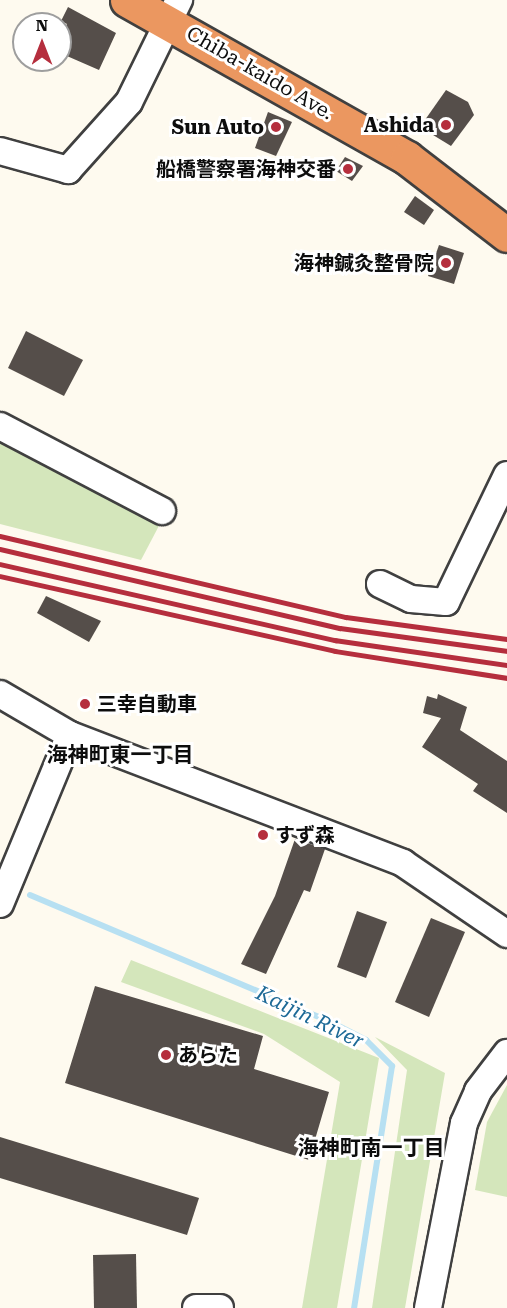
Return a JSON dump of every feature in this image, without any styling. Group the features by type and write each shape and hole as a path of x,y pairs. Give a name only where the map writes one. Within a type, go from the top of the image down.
{"highway":[{"name":"Chiba-kaido Ave.","path":"127,0 174,11 406,158 507,235"}],"street":[{"path":"0,151 68,170 129,102 174,11"},
{"path":"0,426 162,511"},
{"path":"380,584 411,599 446,602 505,487"},
{"path":"0,693 70,735 403,863 507,934"},
{"path":"0,903 70,735"},
{"path":"428,1308 464,1123 478,1091 507,1053"},
{"path":"196,1308 220,1308"}],"green space":[{"path":"0,435 162,520 141,560 0,524"},
{"path":"131,960 379,1058 337,1308 302,1308 340,1082 264,1034 121,982"},
{"path":"375,1037 445,1073 405,1308 372,1308 407,1070"},
{"path":"507,1085 507,1197 475,1190 487,1122"}],"building":[{"path":"68,7 116,33 99,70 72,58 72,12 66,12"},
{"path":"446,90 468,102 474,115 451,146 420,127"},
{"path":"268,112 292,122 276,156 255,148"},
{"path":"345,157 363,166 352,181 336,171"},
{"path":"415,196 434,210 424,225 404,212"},
{"path":"439,245 464,253 454,284 428,276"},
{"path":"26,331 83,360 64,396 8,368"},
{"path":"46,596 101,621 89,642 37,613"},
{"path":"438,694 467,707 460,730 507,761 507,813 473,791 478,784 422,747 441,718 423,713 427,696 437,699"},
{"path":"295,839 325,849 310,892 304,890 266,974 241,964 275,896"},
{"path":"357,911 387,922 366,978 337,967"},
{"path":"431,918 465,932 429,1017 395,1002"},
{"name":"あらた","path":"95,986 263,1036 254,1069 329,1092 309,1160 65,1083"},
{"path":"0,1137 199,1198 187,1235 0,1178"},
{"path":"136,1254 137,1308 94,1308 93,1255"}],"waterway":[{"name":"Kaijin River","path":"30,895 329,1021 366,1040 392,1066 354,1308"}],"railway":[{"path":"0,536 346,617 507,639"},
{"path":"0,549 340,628 507,651"},
{"path":"0,564 335,640 507,665"},
{"path":"0,576 335,651 507,678"}],"place":[{"name":"Ashida","path":"446,125"},
{"name":"Sun Auto","path":"276,127"},
{"name":"船橋警察署海神交番","path":"348,169"},
{"name":"海神鍼灸整骨院","path":"446,263"},
{"name":"三幸自動車","path":"85,704"},
{"name":"すず森","path":"263,835"},
{"name":"あらた","path":"166,1055"}],"district":[{"name":"海神町東一丁目","path":"120,755"},
{"name":"海神町南一丁目","path":"371,1148"}]}
